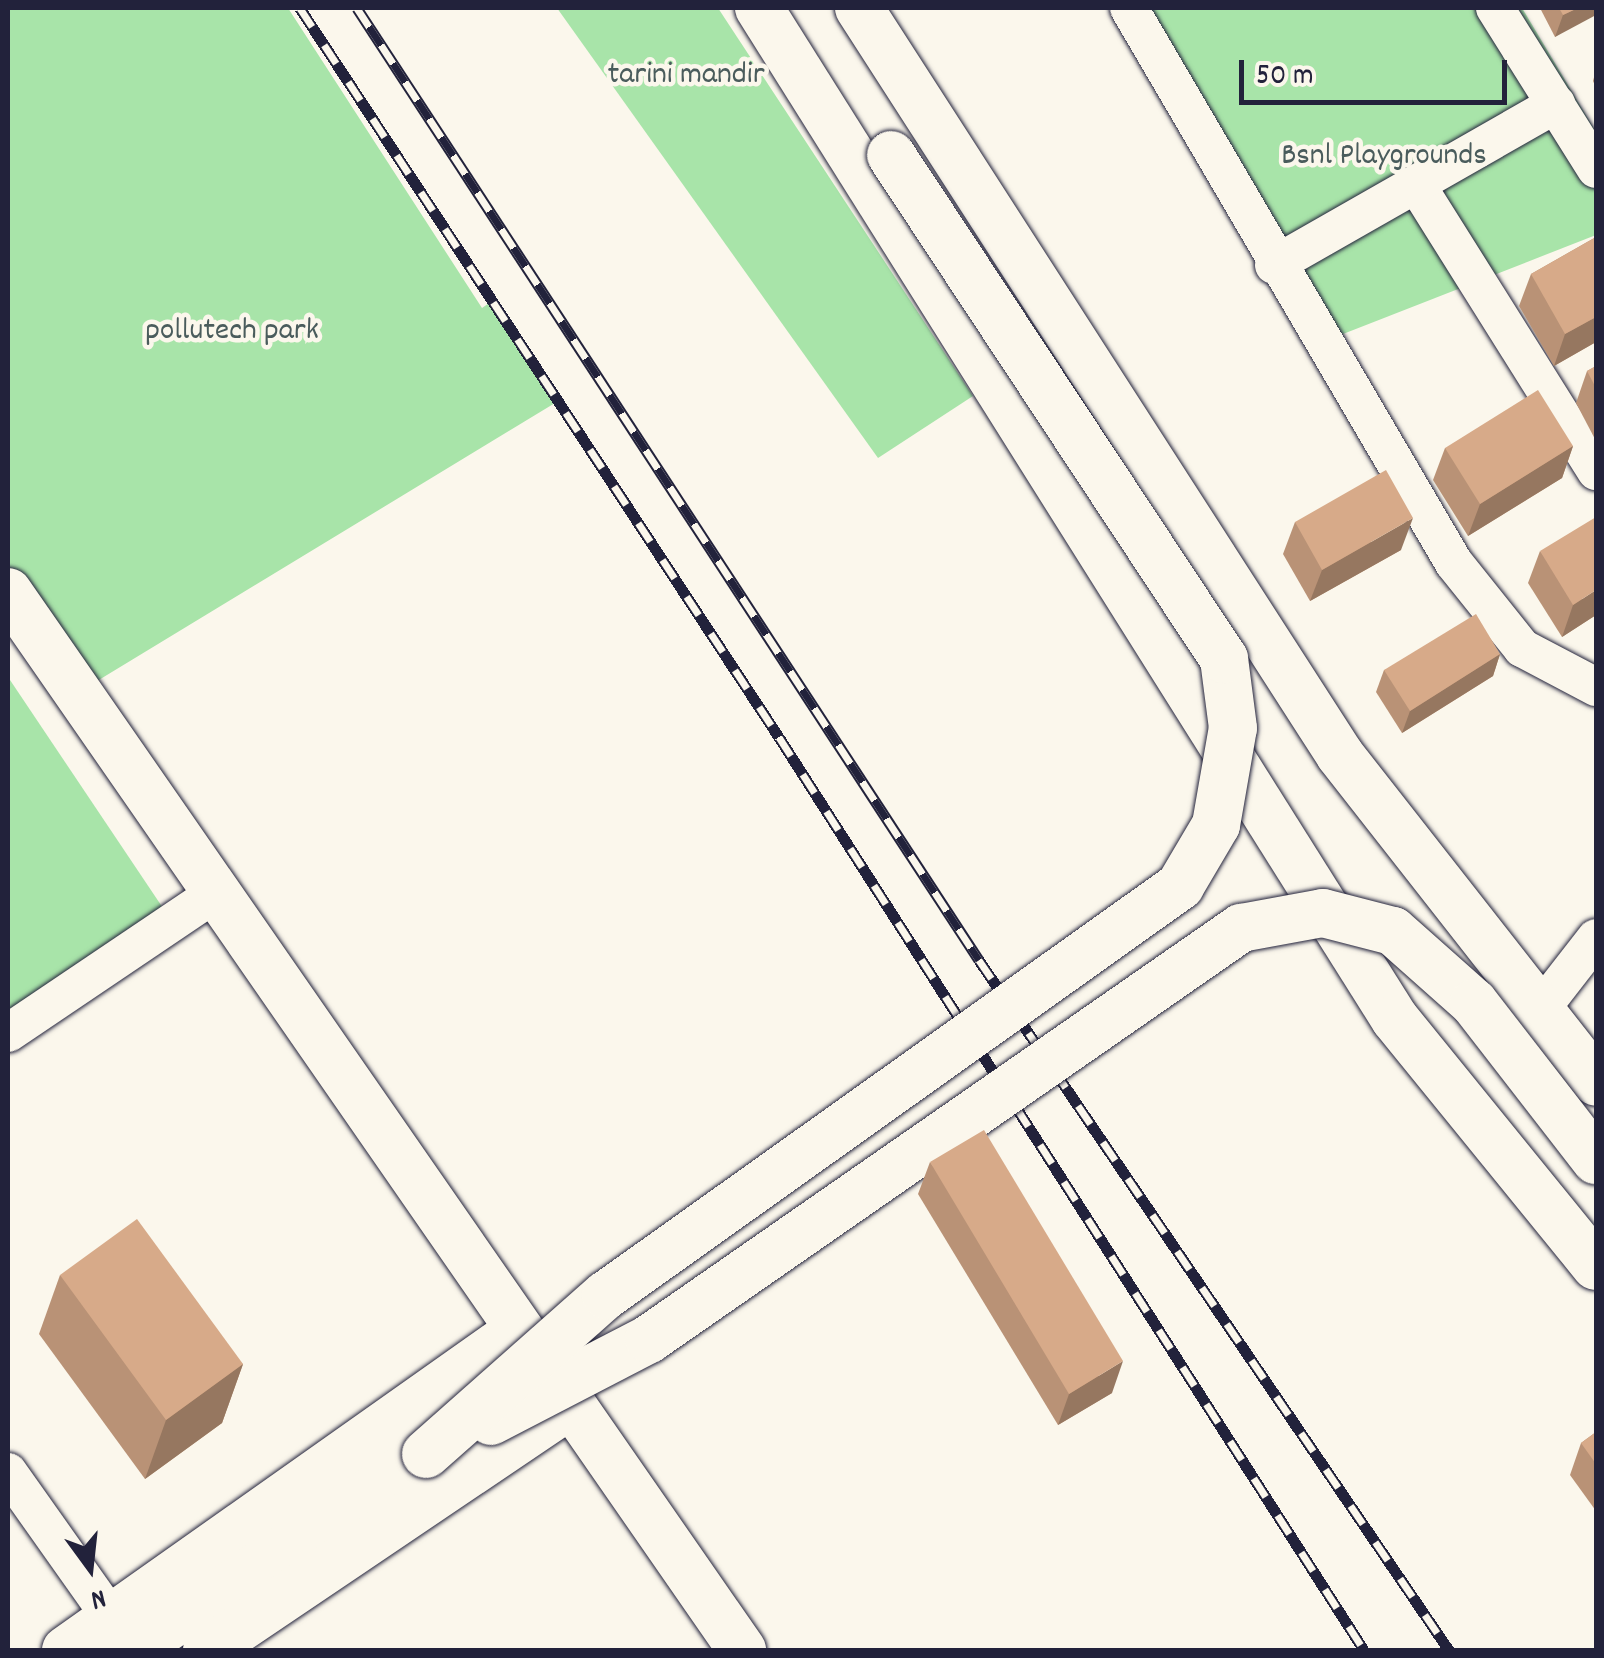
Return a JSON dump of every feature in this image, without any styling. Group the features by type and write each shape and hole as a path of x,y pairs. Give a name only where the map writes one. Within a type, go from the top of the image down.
{"street":[{"path":"759,8 1395,1019 1596,1266"},
{"path":"426,1454 606,1295 1180,886 1216,824 1233,728 1224,659 796,8"},
{"path":"859,8 1340,755 1596,1081"},
{"path":"1129,8 1380,447 1482,601 1522,648 1596,686"},
{"path":"1495,8 1596,169"},
{"path":"1274,265 1556,104"},
{"path":"1416,184 1596,471"},
{"path":"8,592 742,1650"},
{"path":"8,1033 217,892"},
{"path":"66,1650 123,1635 426,1454 649,1340 1120,1007 1241,928 1323,912 1393,931 1474,1003 1596,1160"},
{"path":"1540,1010 1596,938"},
{"path":"123,1635 518,1330"},
{"path":"207,1650 572,1404"},
{"path":"8,1472 123,1635"}],"green space":[{"name":"pollutech park","path":"8,8 288,8 482,308 492,301 555,403 79,692 8,590"},
{"name":"tarini mandir","path":"557,8 718,8 973,396 878,458"},
{"name":"Bsnl Playgrounds","path":"1120,8 1522,8 1596,132 1596,235 1320,343"},
{"path":"8,677 171,920 8,1032"}],"building":[{"path":"1559,8 1578,8 1563,15"},
{"path":"1596,237 1596,317 1565,334 1531,274"},
{"path":"1596,366 1596,388 1587,371"},
{"path":"1538,390 1573,446 1480,504 1445,448"},
{"path":"1386,470 1413,518 1322,570 1295,522"},
{"path":"1596,517 1596,590 1573,605 1540,551"},
{"path":"1476,614 1500,654 1410,711 1384,670"},
{"path":"984,1130 1123,1361 1069,1394 930,1162"},
{"path":"137,1219 243,1364 166,1420 60,1275"},
{"path":"1596,1432 1596,1464 1581,1443"}],"railway":[{"path":"300,8 779,737 1364,1650"},
{"path":"357,8 979,960 1449,1650"}]}
